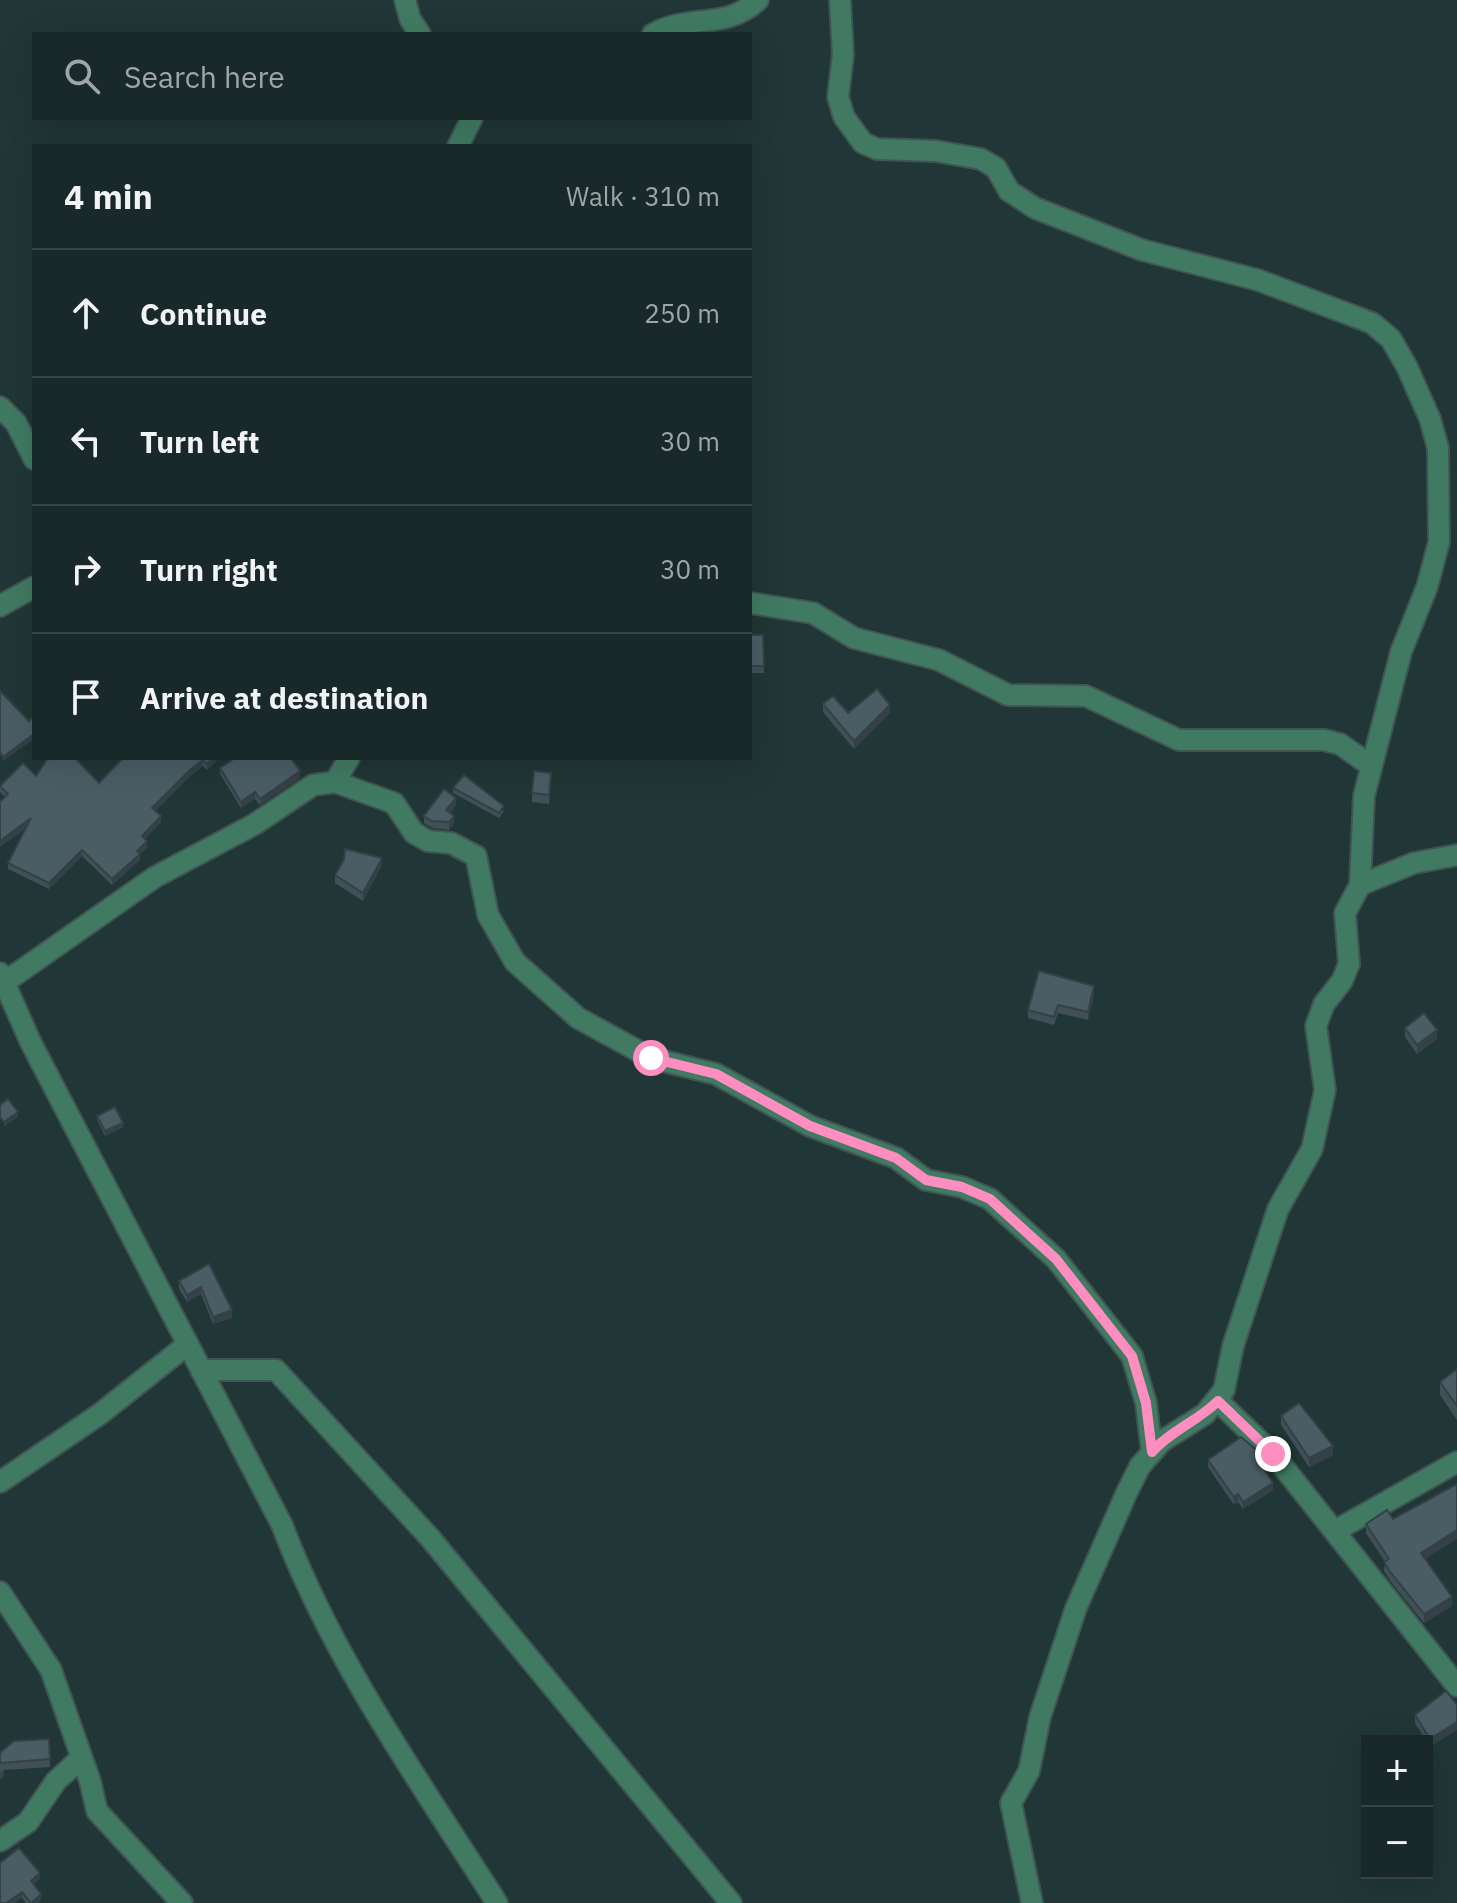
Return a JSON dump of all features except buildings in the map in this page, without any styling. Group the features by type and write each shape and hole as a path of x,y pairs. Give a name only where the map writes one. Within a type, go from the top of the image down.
{"street":[{"path":"405,0 410,19 419,32"},
{"path":"658,32 681,22 732,17 744,13 758,0"},
{"path":"840,0 843,55 838,97 844,117 863,143 877,149 936,151 981,159 996,168 1009,191 1035,208 1142,250 1258,280 1372,323 1391,339 1448,450 1439,542 1427,587 1401,652 1364,796 1360,885 1345,913 1349,964 1342,981 1324,1004 1316,1026 1325,1090 1312,1149 1278,1209 1233,1346 1224,1390 1205,1414 1162,1441 1152,1452 1127,1492 1076,1608 1049,1686 1029,1771 1011,1803 1032,1903"},
{"path":"459,144 471,120"},
{"path":"0,407 16,423 32,455"},
{"path":"0,606 32,588"},
{"path":"752,603 813,613 854,638 939,660 1008,695 1086,696 1179,740 1324,740 1340,744 1370,765"},
{"path":"335,782 348,760"},
{"path":"497,1903 396,1744 316,1604 282,1525 31,1043 2,978 155,877 255,824 313,785 335,782 394,803 414,833 428,841 451,843 476,856 488,915 515,962 578,1018 651,1058 716,1074 810,1126 896,1158 926,1180 962,1187 990,1199 1056,1259 1132,1356 1146,1403 1152,1452"},
{"path":"1360,885 1414,863 1457,855"},
{"path":"0,1482 100,1414 188,1344"},
{"path":"201,1370 276,1370 431,1539 731,1903"},
{"path":"1218,1401 1273,1454 1457,1686"},
{"path":"1335,1531 1457,1462"},
{"path":"0,1592 51,1670 97,1811 182,1903"},
{"path":"0,1841 28,1822 56,1781 81,1758"}],"route":[{"path":"651,1058 682,1063 716,1074 810,1126 896,1158 926,1180 962,1187 990,1199 1056,1259 1132,1356 1146,1403 1152,1452 1162,1441 1205,1414 1218,1401 1273,1454"}]}
